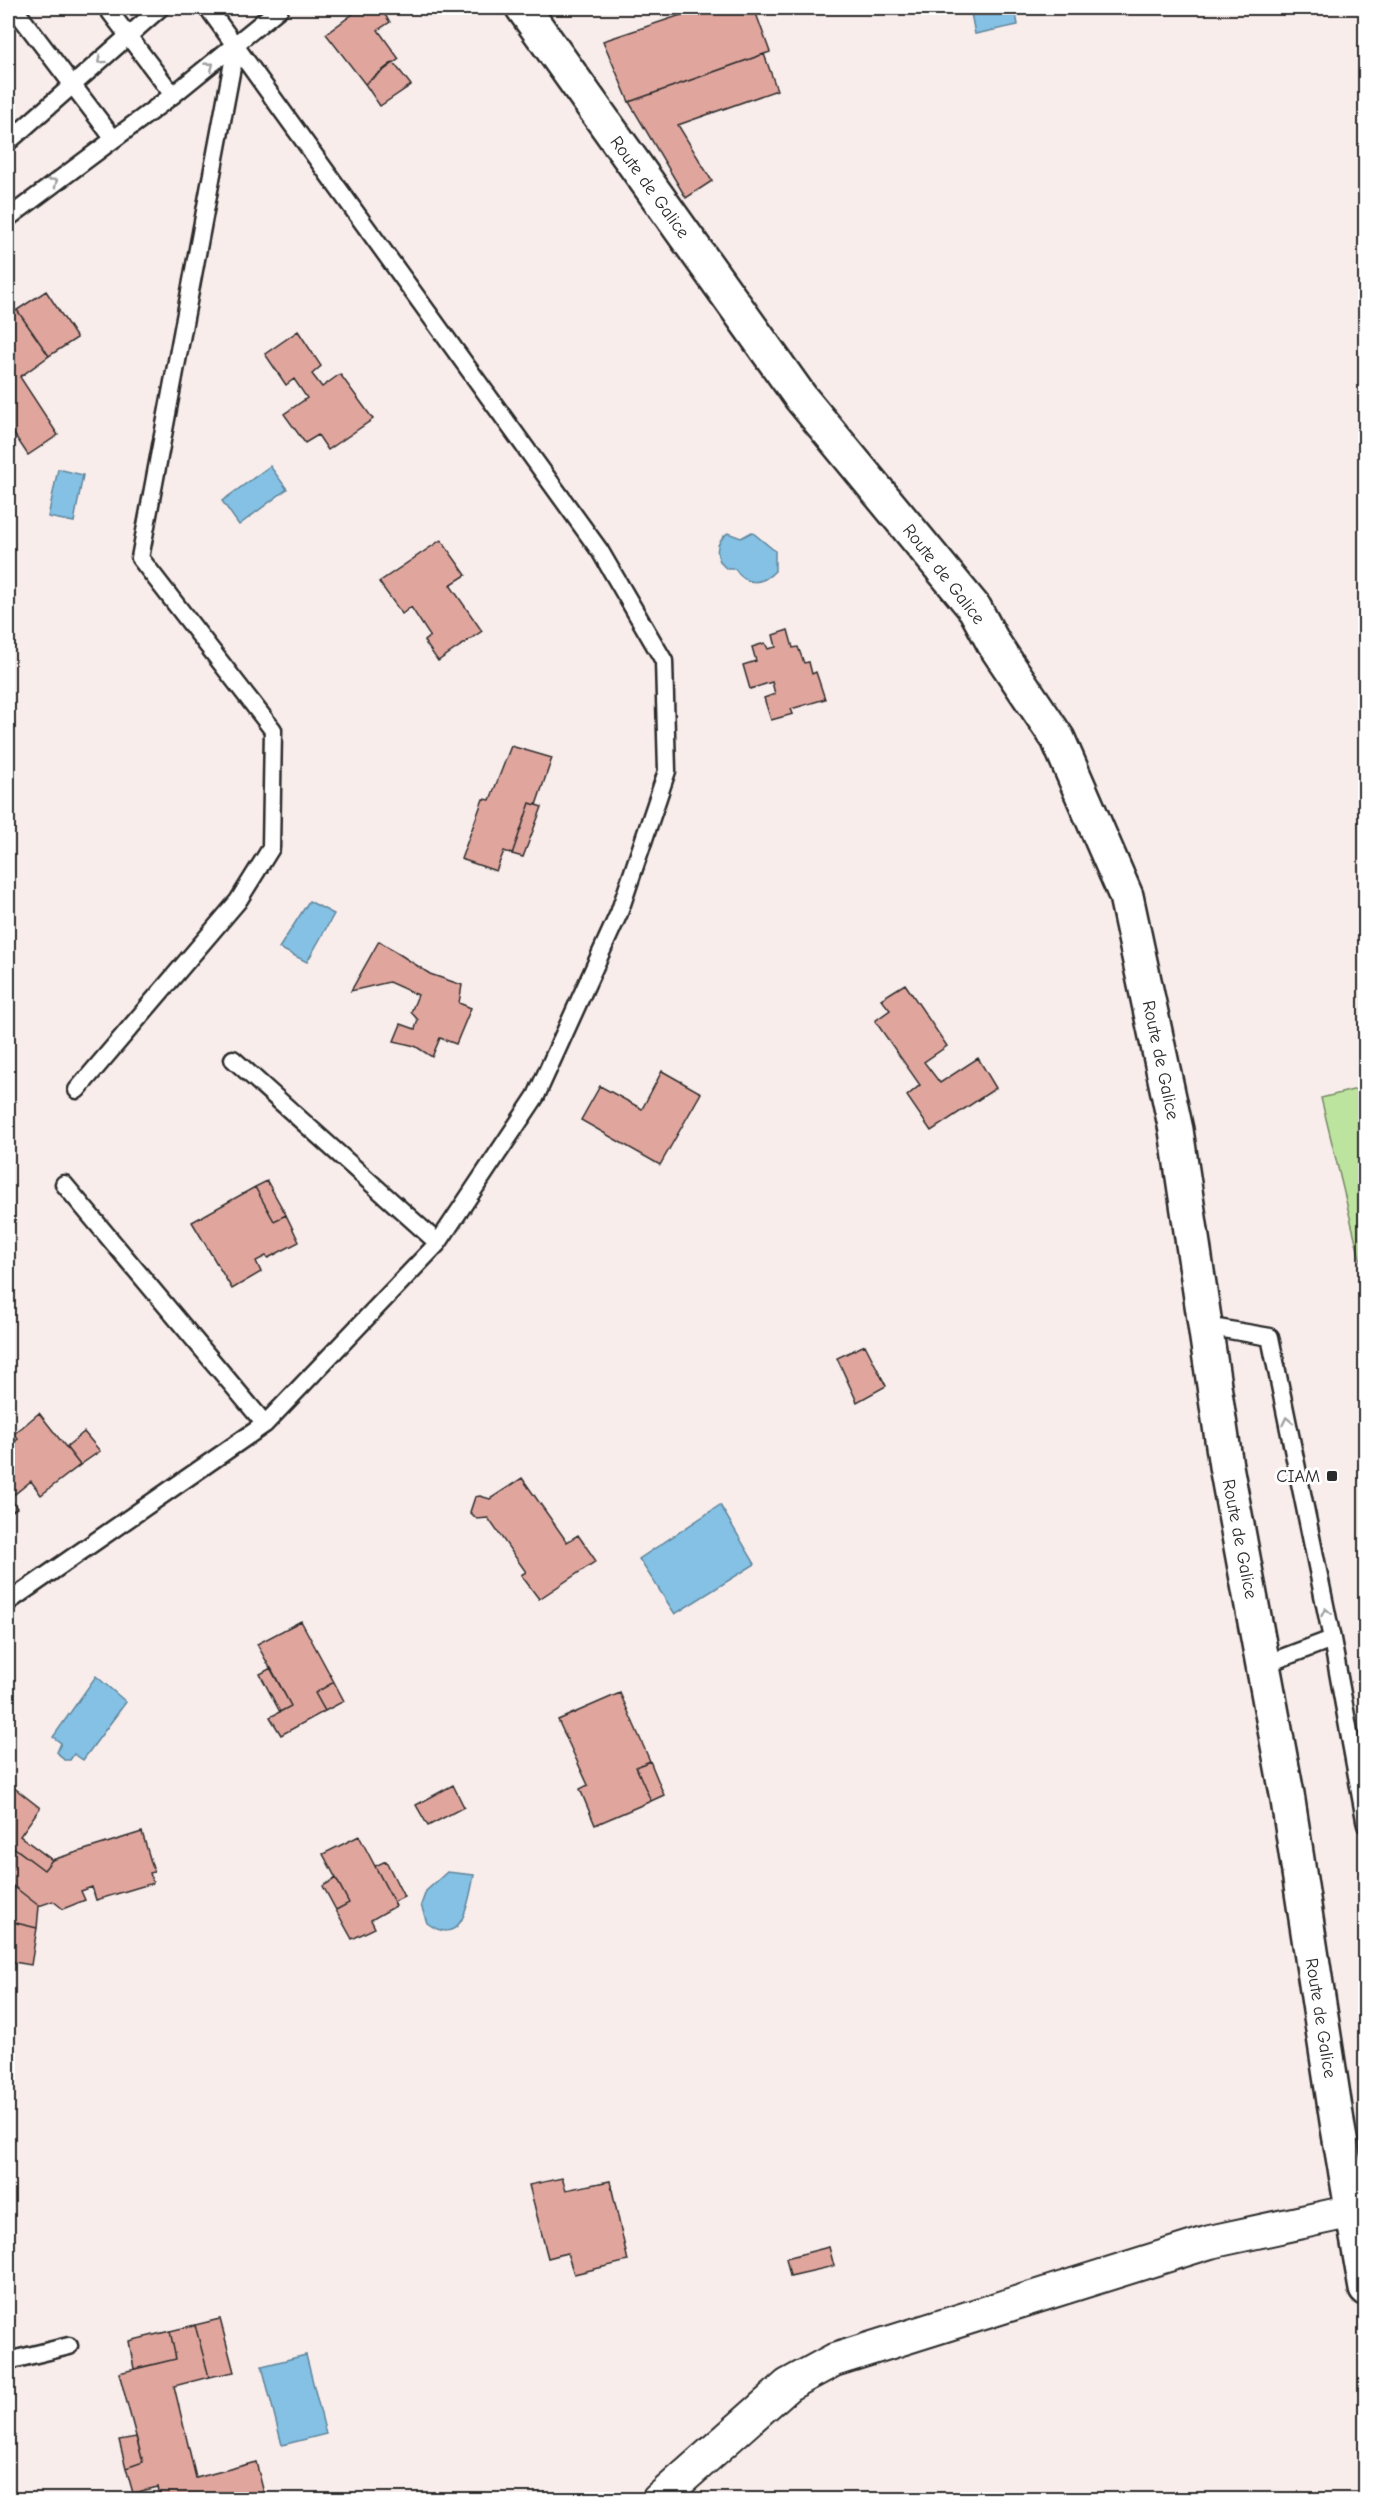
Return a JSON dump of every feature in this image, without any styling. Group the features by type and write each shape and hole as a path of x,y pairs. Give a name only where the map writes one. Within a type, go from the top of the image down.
{"main road":[{"name":"Route de Galice","path":"523,8 801,398 975,609 994,644 1058,739 1126,896 1176,1130 1226,1466 1287,1794 1365,2289"}],"street":[{"path":"658,2499 788,2385 834,2360 1210,2242 1353,2211"}],"lane":[{"path":"14,8 112,138"},
{"path":"108,8 173,95"},
{"path":"8,142 160,8"},
{"path":"8,1602 265,1424 438,1243 536,1096 619,913 667,771 664,661 600,551 208,8"},
{"path":"8,218 112,138 173,95 280,8"},
{"path":"77,1090 238,901 272,848 273,730 140,558 236,46"},
{"path":"234,1059 438,1243"},
{"path":"64,1184 265,1424"},
{"path":"1206,1326 1270,1337 1332,1639 1365,1825"},
{"path":"1263,1665 1332,1639"},
{"path":"8,2361 69,2346"}],"green space":[{"path":"1366,1087 1365,1279 1321,1098"}],"water":[{"path":"970,8 1015,8 1018,25 975,34"},
{"path":"270,466 287,489 239,525 222,501"},
{"path":"58,469 83,475 74,522 48,517"},
{"path":"752,532 775,551 775,571 765,579 754,582 739,575 735,569 727,569 717,551 720,541 728,533 741,538"},
{"path":"309,901 334,914 307,962 279,948"},
{"path":"720,1505 755,1564 675,1614 639,1559"},
{"path":"96,1676 126,1702 83,1760 74,1754 70,1760 64,1760 57,1752 61,1743 53,1737"},
{"path":"447,1872 474,1875 467,1908 457,1926 449,1931 439,1930 427,1923 421,1905 426,1891"},
{"path":"306,2355 326,2434 282,2445 262,2366"}],"building":[{"path":"361,8 380,8 390,22 378,30 399,59 365,84 326,34"},
{"path":"702,8 754,8 770,52 629,102 603,41"},
{"path":"764,54 777,90 678,125 712,181 686,198 629,102"},
{"path":"393,62 411,85 380,106 365,84"},
{"path":"46,291 77,338 49,356 17,310"},
{"path":"17,310 49,356 20,377 58,435 28,455 8,425 8,316"},
{"path":"298,331 321,366 312,374 322,387 340,374 373,419 328,450 318,435 305,443 284,414 307,398 294,379 286,385 265,354"},
{"path":"441,540 466,575 450,585 482,631 438,661 424,641 430,636 411,607 402,614 379,582"},
{"path":"788,630 793,648 798,647 804,663 809,662 812,674 816,672 825,699 791,709 793,714 771,720 764,698 775,694 772,682 750,689 743,665 756,661 752,647 765,643 768,649 776,647 773,635"},
{"path":"511,746 552,758 536,805 530,803 512,854 504,851 496,871 461,859 483,799 490,800"},
{"path":"530,803 542,807 523,857 512,854"},
{"path":"379,941 430,974 462,985 459,1003 471,1008 456,1044 440,1038 432,1057 415,1046 394,1041 401,1024 415,1029 418,1020 411,1012 418,995 389,982 351,991"},
{"path":"905,984 947,1046 924,1062 940,1083 978,1058 996,1088 931,1131 907,1096 920,1085 875,1021 890,1010 881,999"},
{"path":"662,1071 701,1093 660,1165 581,1120 600,1086 642,1109"},
{"path":"267,1181 286,1215 274,1221 255,1187"},
{"path":"255,1187 274,1221 286,1215 299,1242 268,1258 266,1256 256,1261 261,1272 232,1289 192,1222"},
{"path":"865,1345 886,1386 857,1402 837,1358"},
{"path":"39,1413 80,1465 41,1495 31,1481 10,1498 17,1508 8,1514 8,1444 9,1446 18,1439 14,1434"},
{"path":"84,1432 100,1451 80,1465 66,1447"},
{"path":"522,1478 567,1542 578,1535 596,1561 539,1599 521,1575 526,1572 488,1518 477,1519 470,1512 475,1497 490,1499"},
{"path":"301,1621 334,1682 315,1693 325,1711 281,1735 270,1717 291,1706 257,1644"},
{"path":"271,1668 291,1706 280,1712 260,1674"},
{"path":"334,1682 344,1701 325,1711 315,1693"},
{"path":"620,1693 650,1761 636,1767 651,1801 595,1825 580,1789 588,1785 558,1720"},
{"path":"8,1724 13,1758 8,1759"},
{"path":"650,1761 664,1795 651,1801 636,1767"},
{"path":"8,1783 40,1808 20,1836 52,1860 44,1870 8,1843"},
{"path":"453,1785 464,1807 428,1826 416,1805"},
{"path":"142,1832 154,1872 150,1873 153,1883 96,1900 92,1887 81,1891 85,1900 63,1909 53,1901 39,1906 8,1882 8,1843 44,1870 52,1860"},
{"path":"359,1836 396,1906 371,1920 375,1928 352,1939 336,1910 349,1903 323,1854"},
{"path":"386,1861 404,1897 394,1902 375,1866"},
{"path":"336,1878 349,1903 336,1910 323,1886"},
{"path":"8,1882 39,1906 37,1928 8,1921"},
{"path":"8,1921 37,1928 31,1965 8,1961"},
{"path":"562,2178 566,2190 610,2181 628,2261 574,2274 567,2253 548,2258 529,2185"},
{"path":"829,2247 834,2266 790,2276 786,2258"},
{"path":"220,2319 234,2372 209,2377 195,2325"},
{"path":"195,2325 209,2377 174,2386 196,2478 256,2462 265,2497 255,2500 161,2500 158,2487 133,2493 126,2468 143,2462 119,2373 176,2359 170,2331"},
{"path":"170,2331 176,2359 134,2369 129,2341"},
{"path":"136,2437 143,2462 126,2468 119,2440"}],"place":[{"name":"CIAM","path":"1332,1476"}]}
